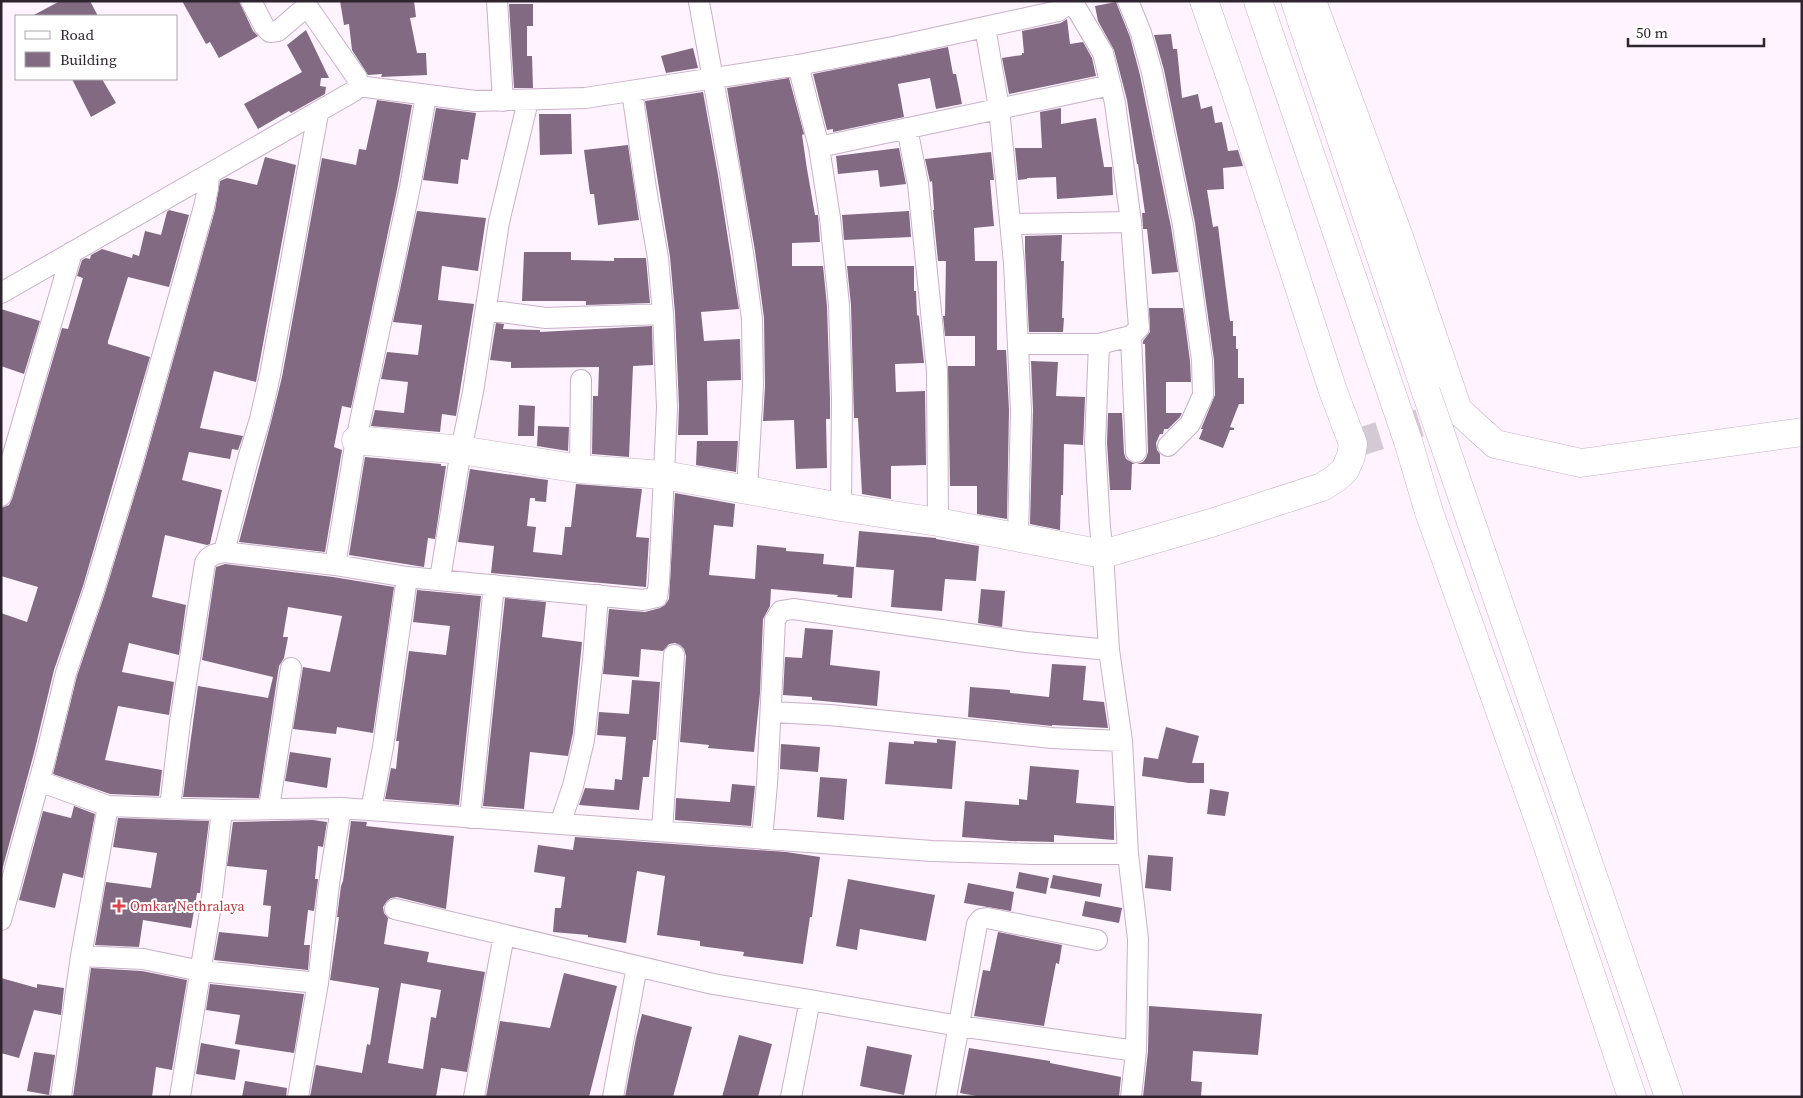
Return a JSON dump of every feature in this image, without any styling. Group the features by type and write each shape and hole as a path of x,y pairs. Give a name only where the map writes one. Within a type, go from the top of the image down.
{"main road":[{"path":"356,440 461,450 580,468 664,475 841,508 938,522 1103,554 1211,523 1322,487 1345,470 1352,456 1353,444 1332,388 1204,1"},
{"path":"1258,1 1408,441 1430,512 1632,1097"},
{"path":"1295,1 1426,392 1448,420 1494,444 1582,463 1802,432"},
{"path":"1312,1 1398,234 1506,624 1669,1097"}],"street":[{"path":"1,293 354,92 358,86 357,78 307,4 278,31 270,32 264,26 251,1"},
{"path":"497,1 503,101"},
{"path":"358,86 475,101 586,98 798,65 1058,11 1072,1 1103,53 1115,103 1132,222 1139,328 1131,336 1099,344 1018,344"},
{"path":"1128,1 1141,33 1152,72 1183,225 1202,360 1203,395 1190,424 1168,446"},
{"path":"699,2 714,79 752,319 753,386 748,490"},
{"path":"985,27 999,108 1011,224 1021,410 1018,537"},
{"path":"798,65 819,147 830,218 839,305 842,399 841,508"},
{"path":"819,147 1110,86"},
{"path":"170,808 180,722 205,563 212,555 224,552 407,577 643,600 657,596 667,407 663,314 658,258 632,91"},
{"path":"335,566 356,440 410,187 426,96"},
{"path":"440,579 486,310 499,222 528,101"},
{"path":"224,552 270,375 318,114"},
{"path":"906,128 918,184 937,371 938,522"},
{"path":"1,920 66,673 94,590 204,207 208,188 208,174"},
{"path":"1011,224 1132,222"},
{"path":"1,496 72,252"},
{"path":"486,310 546,318 663,314"},
{"path":"1131,336 1136,452"},
{"path":"1099,344 1095,443 1100,527 1109,650 1122,741 1128,854 1138,939 1136,1051 1131,1097"},
{"path":"580,468 581,380"},
{"path":"371,810 383,747 407,577"},
{"path":"470,818 494,585"},
{"path":"560,824 573,786 584,740 594,660 598,595"},
{"path":"762,839 775,620 781,611 793,609 1026,642 1109,650"},
{"path":"662,831 674,654"},
{"path":"269,808 291,668"},
{"path":"771,712 830,715 1052,738 1122,741"},
{"path":"39,781 108,806 222,810 341,808 932,851 1128,854"},
{"path":"61,1097 81,956 108,806"},
{"path":"298,1097 318,983 329,884 341,808"},
{"path":"180,1097 211,905 222,810"},
{"path":"395,909 714,984 958,1026 1136,1051"},
{"path":"946,1097 977,924 981,919 987,918 1097,940"},
{"path":"474,1097 504,935"},
{"path":"81,956 143,959 201,971 318,983"},
{"path":"613,1097 637,966"},
{"path":"790,1097 810,1000"}],"building":[{"path":"60,1 90,1 97,15 34,15"},
{"path":"182,1 239,1 253,31 258,36 219,58 210,42 206,44"},
{"path":"340,1 414,1 416,17 410,18 417,53 426,53 427,75 381,77 382,74 368,75 352,50 349,24 344,25"},
{"path":"1116,2 1130,37 1140,75 1171,227 1178,272 1152,274 1147,229 1143,229 1142,213 1145,213 1127,100 1114,50 1098,21 1095,6"},
{"path":"509,4 533,4 533,26 527,26 527,56 532,56 533,88 514,88"},
{"path":"1067,19 1070,44 1083,42 1092,58 1096,76 1009,94 1002,58 1022,55 1024,53 1022,31 1061,23"},
{"path":"306,30 329,78 321,78 320,86 326,87 325,94 291,113 289,111 258,129 244,104 302,72 287,45"},
{"path":"1171,34 1173,49 1177,49 1182,98 1198,94 1201,109 1212,106 1215,123 1222,122 1228,151 1238,150 1243,166 1223,168 1224,189 1207,190 1213,227 1218,226 1230,321 1233,321 1233,336 1236,336 1236,349 1238,349 1238,378 1244,378 1244,404 1239,404 1230,427 1234,428 1234,430 1230,430 1223,448 1199,439 1203,429 1201,429 1215,395 1214,360 1195,223 1164,70 1154,35"},
{"path":"948,47 953,74 956,74 962,104 936,109 930,78 898,84 904,117 833,132 833,129 827,130 813,74"},
{"path":"693,48 698,68 666,73 661,56"},
{"path":"789,78 804,134 802,135 807,169 815,215 818,215 820,242 792,243 792,266 823,266 827,306 830,419 826,419 827,468 796,469 794,420 763,421 765,386 764,318 755,251 727,88"},
{"path":"72,80 103,80 116,103 91,117"},
{"path":"703,92 739,309 701,312 704,341 740,339 741,380 707,381 708,435 678,435 679,406 675,313 670,257 645,101"},
{"path":"377,100 412,105 398,185 351,408 342,406 334,447 342,450 325,552 239,542 282,377 322,158 356,165 359,149 366,150"},
{"path":"436,108 476,113 468,160 461,159 458,184 423,180"},
{"path":"1061,108 1061,124 1096,118 1104,167 1112,167 1113,195 1057,199 1056,177 1018,180 1015,148 1042,148 1040,112"},
{"path":"539,114 571,114 572,154 540,155"},
{"path":"628,145 639,220 598,225 594,194 590,194 584,150"},
{"path":"899,148 906,184 880,187 878,170 838,174 836,156"},
{"path":"991,152 994,180 990,180 994,226 974,228 975,261 997,261 997,350 1006,350 1009,410 1007,519 977,514 977,486 950,486 948,366 975,366 975,336 945,336 943,316 945,316 946,261 938,261 932,181 930,182 925,159"},
{"path":"265,157 296,165 256,382 214,371 200,428 243,436 238,450 232,449 230,459 189,452 182,480 222,490 210,544 207,545 165,535 152,597 186,605 179,655 129,643 122,672 174,682 169,715 118,706 105,760 162,770 159,796 110,794 53,774 77,676 105,593 144,464 215,210 220,181 227,178 257,185"},
{"path":"169,210 189,215 169,287 128,277 108,341 108,344 150,357 83,586 54,670 34,753 1,874 1,613 27,622 38,587 1,576 1,508 9,505 12,499 62,328 68,329 83,278 77,276 82,260 90,259 91,255 102,249 132,258 133,254 139,256 145,231 161,235"},
{"path":"417,211 486,218 478,271 442,266 438,300 474,304 456,416 442,414 440,432 371,426 375,410 404,413 408,382 381,379 387,352 418,355 422,325 393,322"},
{"path":"909,211 911,237 844,240 842,215"},
{"path":"1062,235 1061,261 1064,261 1063,332 1029,332 1025,236"},
{"path":"524,252 571,252 571,260 614,261 614,258 646,258 650,303 586,305 586,301 522,301"},
{"path":"847,266 914,266 914,291 916,291 917,315 919,316 924,363 895,364 896,392 925,391 926,465 891,466 891,499 862,494 858,418 854,418 851,305"},
{"path":"1149,308 1183,308 1191,382 1166,382 1166,413 1182,413 1168,429 1164,429 1163,434 1160,434 1156,443 1160,454 1160,464 1137,464 1143,462 1148,452 1145,344 1143,344 1143,341 1150,332"},
{"path":"1,309 40,321 24,374 1,366"},
{"path":"496,323 504,324 503,329 540,330 540,332 652,326 653,365 633,366 629,457 592,454 593,396 598,396 599,367 511,368 511,362 490,360"},
{"path":"1031,361 1058,362 1056,396 1085,397 1083,445 1064,444 1060,530 1030,524 1033,410"},
{"path":"519,405 535,406 534,436 518,436"},
{"path":"1108,413 1122,413 1124,453 1126,459 1135,464 1132,464 1131,490 1110,490 1107,443"},
{"path":"538,426 569,427 568,451 537,446"},
{"path":"697,441 738,441 736,472 696,465"},
{"path":"365,457 446,466 435,539 428,538 424,567 349,555"},
{"path":"470,469 548,480 546,502 535,501 535,498 530,498 527,526 536,527 533,552 562,555 565,527 571,527 576,484 642,489 636,537 649,538 646,587 491,573 494,546 458,542"},
{"path":"675,493 735,504 733,527 714,525 709,575 755,579 757,545 786,548 786,551 824,554 823,564 854,567 852,598 771,589 770,606 763,619 760,693 754,752 708,748 709,745 680,742 686,656 684,649 680,645 675,643 669,644 663,651 641,649 639,677 603,674 609,609 645,612 660,608 669,599"},
{"path":"859,531 936,538 979,546 976,581 945,579 942,611 891,607 894,570 856,567"},
{"path":"225,564 333,577 394,587 373,733 337,727 336,734 293,729 303,667 330,672 342,616 288,607 283,637 288,637 284,658 279,666 259,798 183,797 198,686 268,698 273,677 202,660 216,567"},
{"path":"981,589 1005,591 1002,627 978,623"},
{"path":"417,590 481,596 459,805 385,799 391,768 396,769 399,741 396,741 409,651 446,655 450,626 413,622"},
{"path":"505,598 546,602 542,637 582,642 573,733 568,756 530,752 524,809 483,806"},
{"path":"805,628 833,630 830,665 880,671 877,706 812,700 812,697 783,695 785,657 802,658"},
{"path":"1052,664 1086,666 1083,700 1104,702 1108,728 1052,726 968,717 970,687 1010,690 1010,693 1049,697"},
{"path":"632,680 660,682 656,740 653,740 649,777 643,777 639,810 579,805 585,788 614,790 615,779 622,780 626,737 597,735 599,712 629,714"},
{"path":"1166,727 1199,736 1192,763 1204,763 1204,783 1189,783 1142,776 1144,757 1158,759"},
{"path":"937,739 956,741 952,789 885,784 889,742 914,744 914,741 937,743"},
{"path":"781,744 820,747 818,772 780,769"},
{"path":"290,752 331,758 327,788 285,781"},
{"path":"1030,766 1079,770 1076,803 1114,806 1114,840 1054,835 1054,842 962,837 965,801 1019,805 1019,799 1027,800"},
{"path":"820,777 847,779 844,820 817,817"},
{"path":"732,784 755,786 751,826 675,820 676,798 730,802"},
{"path":"1210,789 1229,792 1225,816 1207,814"},
{"path":"74,806 95,814 83,878 63,873 55,908 19,900 43,811 71,818"},
{"path":"118,818 209,821 200,893 197,893 191,928 143,920 139,947 95,945 106,882 151,888 157,853 113,847"},
{"path":"313,820 327,822 323,847 318,846 315,879 318,879 314,911 308,910 304,945 310,945 308,970 214,960 219,932 268,937 271,906 263,905 267,870 227,866 233,822"},
{"path":"351,821 367,822 366,826 454,836 446,909 397,897 391,898 383,907 384,913 388,918 384,944 429,952 427,962 485,972 467,1072 441,1068 436,1097 310,1097 316,1065 362,1073 367,1044 370,1045 379,988 330,980","holes":["401,983 441,990 436,1018 431,1017 423,1069 388,1063"]},
{"path":"575,837 786,852 820,857 812,917 810,917 803,964 743,956 744,952 700,946 700,941 657,935 665,876 637,871 626,943 588,937 588,935 553,932 555,908 561,908 565,877 534,872 538,845 573,850"},
{"path":"1148,855 1173,857 1171,891 1145,888"},
{"path":"1019,872 1049,878 1046,894 1016,888"},
{"path":"1053,875 1102,884 1100,897 1050,888"},
{"path":"848,879 935,895 926,941 860,929 857,950 836,946"},
{"path":"968,883 1014,892 1011,911 964,903"},
{"path":"1085,901 1122,908 1119,923 1082,916"},
{"path":"998,932 1062,945 1059,964 1056,963 1044,1026 974,1016 983,970 990,971"},
{"path":"91,968 142,971 187,980 172,1070 156,1067 152,1097 73,1097"},
{"path":"564,973 617,986 589,1097 486,1097 500,1021 550,1028"},
{"path":"1,978 37,988 37,984 64,988 61,1015 34,1010 19,1058 1,1053"},
{"path":"210,984 304,994 294,1053 235,1044 240,1015 206,1010"},
{"path":"1149,1006 1262,1014 1258,1055 1193,1051 1191,1081 1202,1082 1201,1097 1143,1097 1148,1051"},
{"path":"642,1014 692,1027 673,1097 625,1097"},
{"path":"739,1035 772,1044 758,1097 722,1097"},
{"path":"201,1043 240,1050 235,1080 196,1074"},
{"path":"867,1046 912,1055 904,1095 860,1086"},
{"path":"969,1048 1050,1061 1050,1063 1121,1077 1119,1097 982,1097 960,1093"},
{"path":"34,1052 55,1055 49,1095 27,1091"},
{"path":"245,1081 287,1088 286,1097 242,1097"}],"tunnel":[{"path":"1353,444 1457,411"}],"place":[{"name":"Omkar Nethralaya","path":"119,906"}]}
